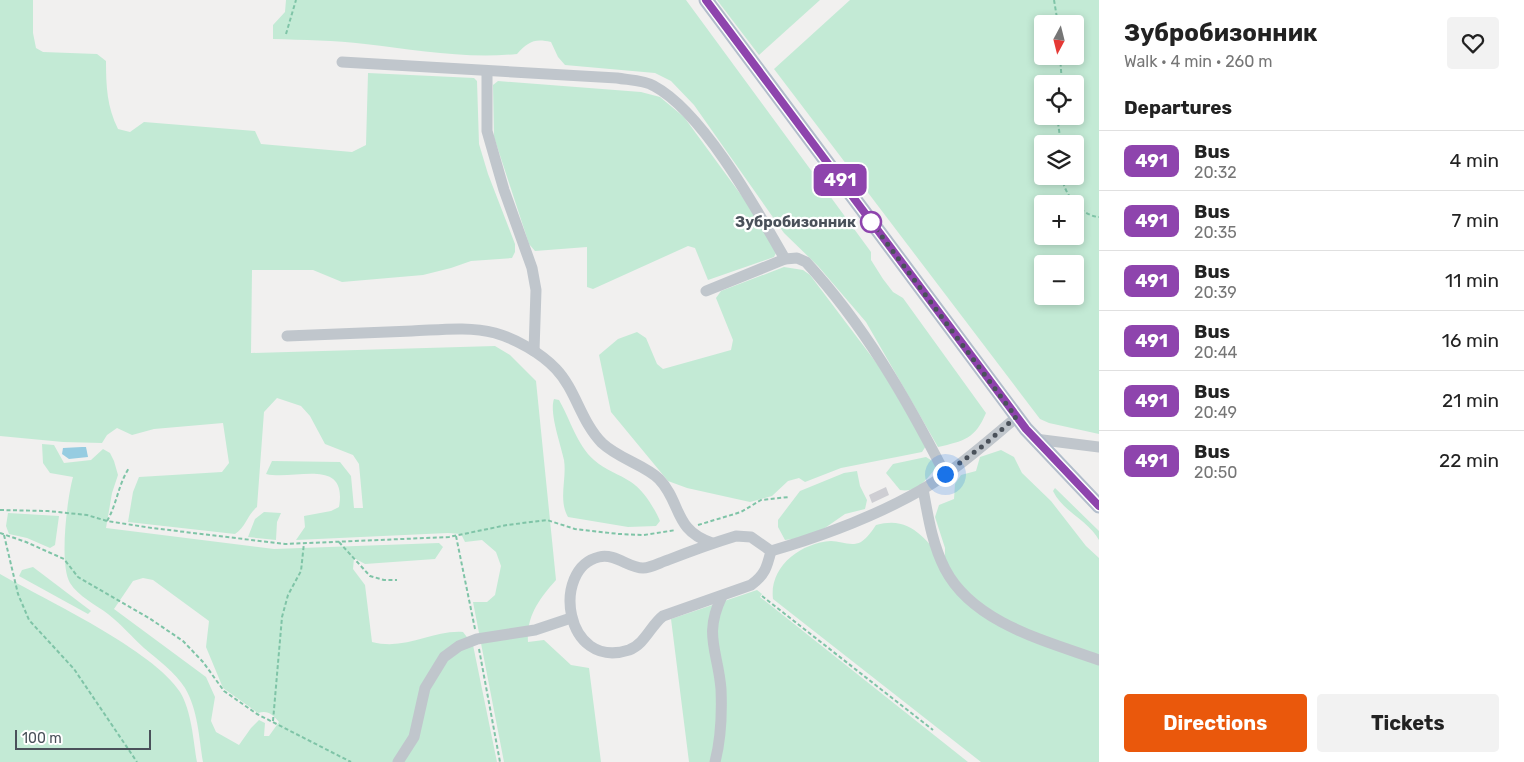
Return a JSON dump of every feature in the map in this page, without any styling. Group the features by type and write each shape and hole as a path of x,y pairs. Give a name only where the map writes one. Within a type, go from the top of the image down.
{"main road":[{"path":"706,0 1016,417 1099,506"}],"street":[{"path":"342,62 617,78 652,84 670,96 717,149 760,214 784,259"},
{"path":"487,71 487,131 504,190 532,268 536,290 534,351"},
{"path":"706,291 784,259 797,258 806,262 861,328 884,362 945,474"},
{"path":"288,336 456,329 482,331 514,340 534,351 556,369 566,382 587,423 601,442 617,455 658,478 666,488 686,528 693,534 712,543"},
{"path":"770,551 819,536 897,503 923,489 984,445 1016,417"},
{"path":"1035,439 1099,448"},
{"path":"923,489 932,534 945,570 963,595 990,617 1099,660"},
{"path":"736,536 750,538 770,551 767,567 762,577 751,585 663,616 656,621 638,645 629,650 615,652 597,649 578,636 571,618 569,595 576,577 585,565 599,557 612,558 643,568 736,536"},
{"path":"715,762 721,718 721,688 712,639 712,615 722,596"},
{"path":"398,762 414,737 426,688 444,657 459,646 477,639 535,630 571,618"}],"path":[{"path":"286,34 296,0"},
{"path":"1054,0 1056,15"},
{"path":"1066,185 1073,202 1094,216 1099,216"},
{"path":"107,521 114,510 120,484 129,468"},
{"path":"0,510 48,511 87,515 107,521 284,544 449,537 507,525 546,520 575,529 644,535 686,528 741,512 761,500 789,497"},
{"path":"0,533 64,559 78,577 168,630 183,642 203,662 224,691 257,714 350,762"},
{"path":"4,535 18,594 29,620 74,669 137,762"},
{"path":"339,542 370,576 384,580 397,580"},
{"path":"273,722 282,617 288,595 300,571 304,543"},
{"path":"762,596 933,730"}],"green space":[{"path":"0,0 33,0 33,33 36,48 43,52 97,54 106,61 107,88 111,113 118,129 130,132 144,122 255,131 261,144 352,152 366,145 368,73 474,78 477,81 479,144 488,174 515,244 515,252 512,258 471,261 423,275 342,282 313,270 252,270 251,353 495,346 510,355 536,381 556,580 535,608 529,624 528,642 544,640 571,665 589,668 601,762 504,762 473,602 487,602 495,595 501,566 496,552 482,540 465,542 461,534 448,533 296,540 305,527 304,516 331,511 339,507 340,491 335,481 327,476 316,474 266,474 272,461 340,462 351,476 354,508 363,508 359,464 353,455 325,444 310,416 301,406 277,398 264,412 257,507 242,528 235,534 128,522 133,492 139,477 222,472 229,463 223,423 154,429 132,435 117,428 107,435 102,443 63,442 0,436"},
{"path":"286,0 686,0 871,252 871,260 883,279 893,292 903,298 986,413 982,422 968,438 938,447 866,322 818,266 784,233 694,105 671,81 655,73 565,65 558,57 551,42 540,40 525,46 517,54 478,55 319,40 273,39 273,25 285,12"},
{"path":"717,0 820,0 759,55"},
{"path":"850,0 1099,0 1099,434 1049,423 1040,419 774,69"},
{"path":"498,81 641,92 660,97 684,117 755,214 776,253 774,257 708,280 695,248 688,246 593,289 587,287 587,247 535,251 529,244 494,137 493,85"},
{"path":"784,267 803,270 810,275 881,369 926,446 922,452 841,468 805,482 799,478 788,481 772,496 750,502 687,488 668,481 611,412 599,355 618,339 637,332 646,338 657,364 663,369 731,350 733,340 716,298 721,291"},
{"path":"554,399 559,400 578,439 588,454 603,467 631,482 644,494 660,521 656,526 628,527 568,517 563,497 565,467 554,420"},
{"path":"42,444 54,445 64,463 91,460 103,449 110,453 118,475 112,493 106,528 274,549 439,543 443,547 435,559 365,564 354,558 353,569 365,585 372,642 396,644 451,632 463,632 473,645 497,762 203,762 193,705 181,682 117,622 82,596 70,583 65,562 65,531 68,500 73,477 50,473 43,463","holes":["143,578 153,580 209,621 206,647 223,688 258,713 267,712 279,722 269,736 264,736 265,723 259,720 239,745 216,732 211,721 215,697 206,677 114,609 133,581"]},
{"path":"1001,450 1014,457 1022,473 1051,501 1086,546 1099,558 1099,762 981,762 773,599 773,587 781,567 798,552 808,546 831,541 850,544 861,542 876,525 899,523 908,526 923,537 945,561 945,548 935,517 939,505 954,499 955,484 961,475 976,471 980,457"},
{"path":"926,457 934,462 936,468 921,485 911,490 900,490 886,473 893,464"},
{"path":"857,471 860,486 867,500 865,509 845,514 822,530 800,538 785,540 778,527 778,520 800,491 844,473"},
{"path":"1055,488 1099,531 1099,540 1089,527 1057,498 1053,491"},
{"path":"264,512 281,513 277,522 276,540 248,537 255,519"},
{"path":"8,513 59,516 55,545 50,548 27,538 9,534 6,526"},
{"path":"33,567 91,611 88,614 19,576 22,570"},
{"path":"0,574 97,627 147,660 166,676 180,692 187,708 192,726 197,762 0,762"},
{"path":"757,590 762,594 760,597 968,762 689,762 671,619"}],"water":[{"path":"86,447 88,457 69,459 62,454 63,448"}],"building":[{"path":"886,487 889,495 872,503 869,495"}],"bus line":[{"name":"491","path":"706,0 1026,429 1099,506"}],"place":[{"name":"Зубробизонник","path":"871,222"}],"route":[{"path":"871,222 866,215 1016,417 984,445 945,474"}]}
